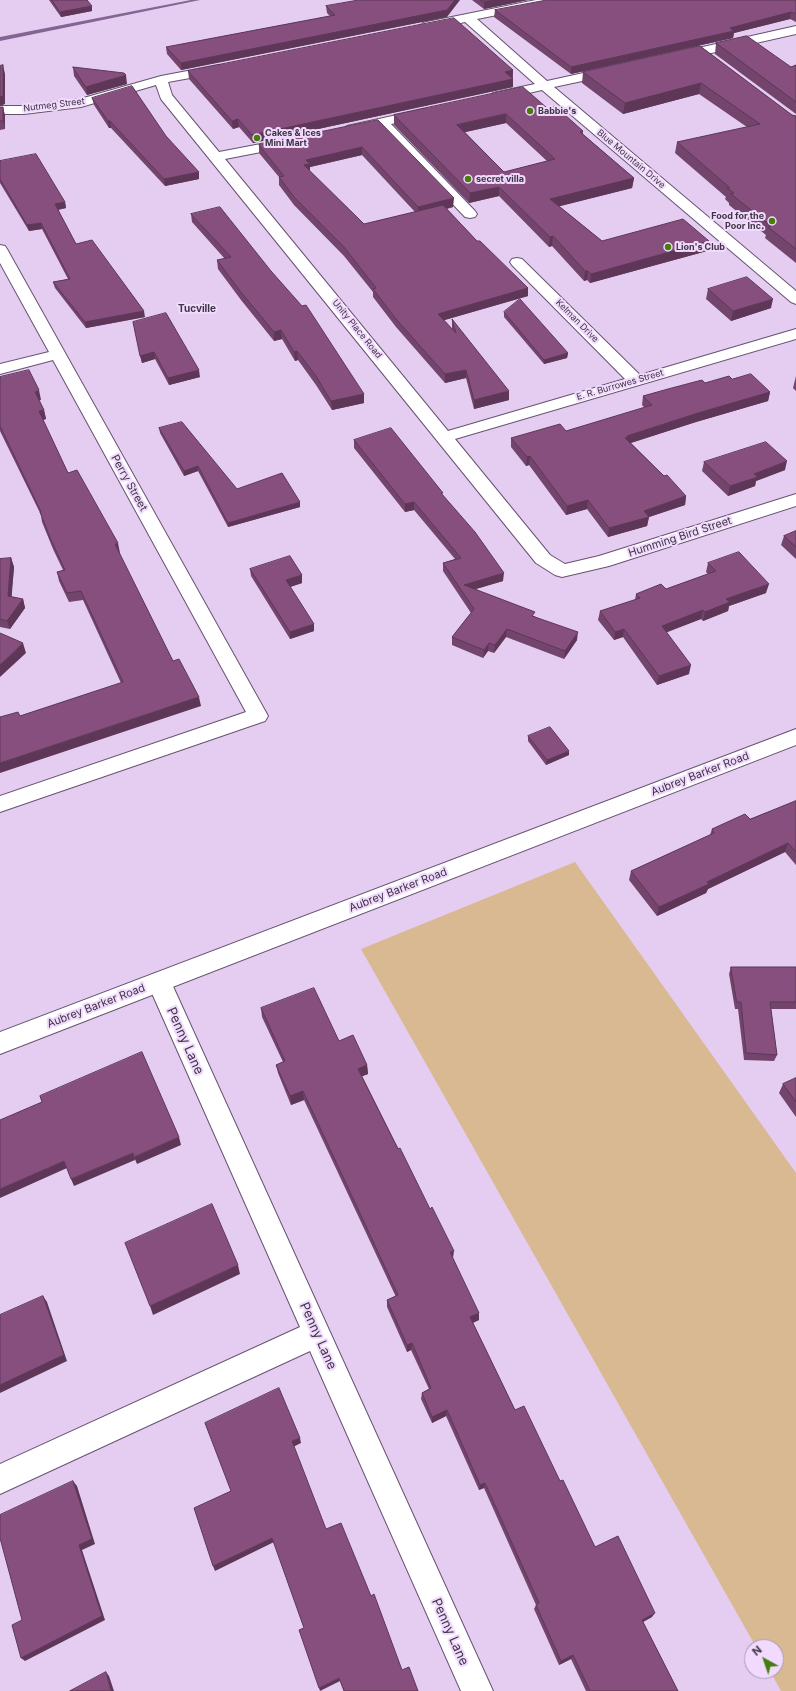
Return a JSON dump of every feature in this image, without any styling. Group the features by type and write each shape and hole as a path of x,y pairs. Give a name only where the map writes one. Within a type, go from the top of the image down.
{"street":[{"path":"412,29 553,0"},
{"name":"Blue Mountain Drive","path":"467,17 545,86 796,299"},
{"path":"662,60 796,30"},
{"path":"701,51 714,61"},
{"name":"Nutmeg Street","path":"0,110 24,110 80,103 161,80 232,66"},
{"path":"483,100 623,69"},
{"name":"Unity Place Road","path":"161,80 166,96 444,437 543,558 562,571"},
{"path":"337,132 436,110"},
{"path":"382,122 470,214"},
{"path":"217,158 300,140"},
{"name":"Perry Street","path":"0,249 258,716 0,804"},
{"name":"Kelman Drive","path":"517,262 636,380"},
{"name":"E. R. Burrowes Street","path":"444,437 796,334"},
{"path":"0,369 58,354"},
{"name":"Humming Bird Street","path":"562,571 602,562 796,500"},
{"name":"Aubrey Barker Road","path":"0,1043 796,737"},
{"name":"Penny Lane","path":"159,982 477,1691"},
{"path":"0,1478 317,1333"}],"shaded area":[{"path":"575,862 796,1173 796,1691 781,1691 774,1679 784,1679 784,1639 751,1639 361,949"}],"building":[{"path":"52,0 87,0 92,6 60,12"},
{"path":"359,0 455,0 447,10 181,63 166,47 335,15 326,6"},
{"path":"481,0 495,0 484,2"},
{"path":"547,0 796,0 796,14 791,12 730,28 734,31 571,67 495,10"},
{"path":"454,18 513,70 505,72 513,79 252,135 238,119 232,121 188,71"},
{"path":"747,36 791,67 796,65 796,102 716,43"},
{"path":"700,46 792,115 796,116 796,249 768,227 771,226 731,194 734,193 727,188 730,188 677,142 760,124 701,83 625,103 583,72"},
{"path":"3,65 3,96 0,97 0,66"},
{"path":"73,67 124,73 126,75 86,87"},
{"path":"132,86 166,136 199,172 164,179 110,121 108,121 92,98"},
{"path":"523,87 547,108 555,106 583,131 580,132 634,178 550,199 602,241 683,219 709,241 591,274 588,271 585,271 553,236 550,237 499,187 470,193 394,115","holes":["506,114 555,159 504,172 457,125"]},
{"path":"0,107 3,107 3,121 0,121"},
{"path":"378,120 454,198 418,207 362,147 306,160 310,164 304,165 364,224 443,205 477,241 480,241 528,288 438,314 456,333 452,319 509,391 474,400 466,370 445,374 396,319 373,289 376,288 344,247 294,197 279,177 284,176 259,145"},
{"path":"36,154 65,202 55,204 76,244 92,240 144,311 85,322 53,282 70,279 41,223 27,225 0,179 0,161"},
{"path":"220,207 271,271 302,306 306,305 364,394 331,401 316,376 297,351 294,352 281,330 274,332 240,291 217,260 231,257 191,214"},
{"path":"747,277 773,299 733,311 708,289"},
{"path":"520,299 568,353 544,360 504,312"},
{"path":"166,313 199,370 168,378 154,352 140,356 133,322"},
{"path":"29,370 39,390 35,392 44,410 39,411 68,473 77,470 118,543 115,544 173,661 179,659 199,697 0,763 0,717 18,712 20,716 123,682 81,591 67,593 57,572 65,570 51,540 41,512 0,426 0,377"},
{"path":"751,374 770,392 698,413 627,436 628,437 625,438 664,476 667,475 686,496 644,511 649,517 609,528 588,500 567,506 530,456 527,457 511,438 560,424 566,431 652,405 643,396 702,380 705,383 729,376 732,379"},
{"path":"182,422 237,489 282,473 300,502 228,523 198,466 184,471 159,428"},
{"path":"391,428 443,493 441,493 475,532 504,573 464,585 535,612 532,616 578,632 565,651 507,629 495,645 489,643 484,650 452,637 474,609 443,563 461,558 414,502 405,504 354,440"},
{"path":"766,442 787,461 754,474 758,477 730,486 704,462"},
{"path":"796,531 796,547 784,536"},
{"path":"739,552 769,584 726,599 730,602 705,612 703,610 662,626 691,665 659,676 624,629 615,632 600,611 640,598 636,594 661,584 666,589 716,571 708,563"},
{"path":"290,556 302,575 286,580 314,624 290,632 250,569"},
{"path":"11,558 8,596 23,599 7,621 0,619 0,559"},
{"path":"0,633 23,643 0,665"},
{"path":"550,727 569,751 547,760 528,736"},
{"path":"796,801 796,852 788,843 707,882 709,884 659,907 631,871 714,833 712,829 745,814 750,819"},
{"path":"731,967 796,967 796,1002 770,1002 777,1055 746,1053 741,1002 737,1002"},
{"path":"314,988 339,1041 353,1035 367,1065 358,1069 398,1149 400,1148 430,1209 432,1207 454,1251 450,1252 479,1313 470,1317 515,1410 524,1406 560,1481 563,1480 595,1547 618,1536 655,1613 642,1620 678,1691 590,1691 573,1655 561,1661 536,1605 539,1603 485,1483 480,1485 447,1410 432,1417 422,1393 431,1388 412,1343 407,1345 387,1300 398,1295 303,1091 290,1096 276,1065 285,1061 261,1008"},
{"path":"142,1052 179,1137 134,1157 133,1153 71,1179 64,1161 0,1189 0,1120 42,1102 40,1096"},
{"path":"796,1078 796,1102 783,1084"},
{"path":"212,1204 238,1265 150,1306 125,1243"},
{"path":"43,1296 64,1355 0,1385 0,1315"},
{"path":"279,1388 300,1438 292,1441 326,1529 341,1523 371,1596 374,1594 402,1670 409,1667 418,1691 344,1691 339,1678 319,1688 299,1630 304,1628 272,1538 213,1566 194,1508 231,1491 205,1423"},
{"path":"73,1481 92,1539 79,1545 102,1616 21,1658 12,1625 22,1620 0,1538 0,1515"},
{"path":"106,1672 111,1691 70,1691"}],"waterway":[{"path":"0,39 198,0"}],"place":[{"name":"Babbie's","path":"530,111"},
{"name":"Cakes & Ices Mini Mart","path":"257,138"},
{"name":"secret villa","path":"468,179"},
{"name":"Food for the Poor Inc.","path":"772,221"},
{"name":"Lion's Club","path":"668,247"}],"district":[{"name":"Tucville","path":"197,309"}]}
